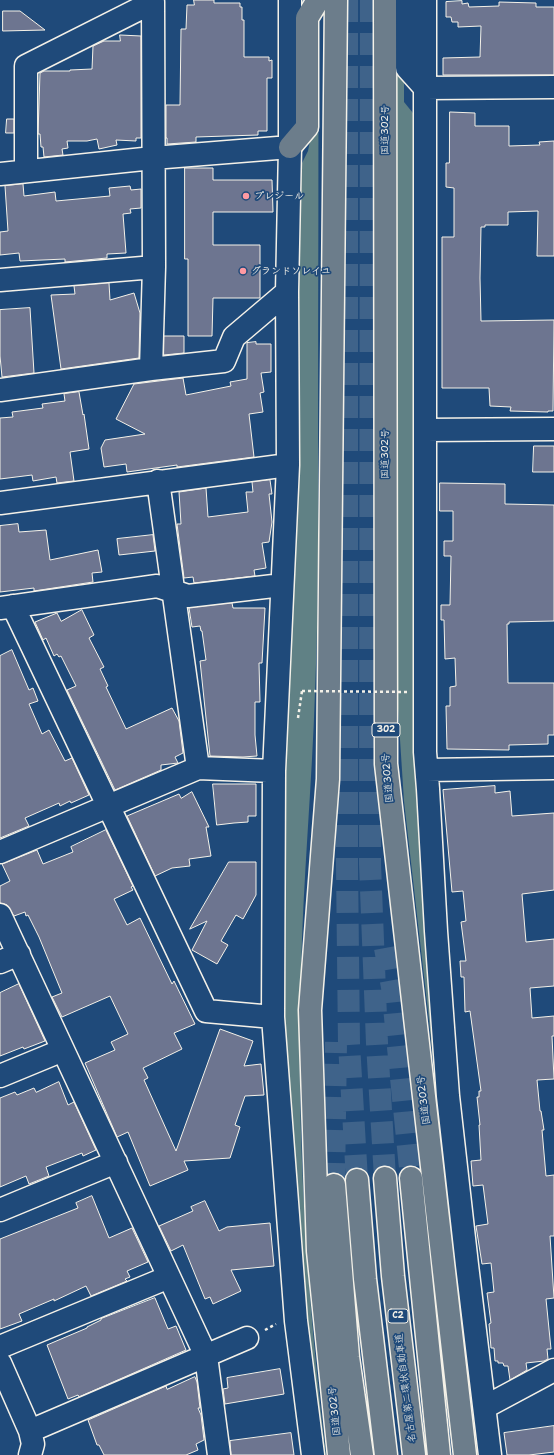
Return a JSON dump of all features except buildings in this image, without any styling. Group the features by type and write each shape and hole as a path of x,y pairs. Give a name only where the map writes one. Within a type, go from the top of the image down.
{"highway":[{"path":"290,147 307,127 307,18 318,0"},
{"name":"国道302号","path":"336,0 328,779 310,1010 318,1251 339,1455"},
{"name":"国道302号","path":"385,0 386,764 465,1455"},
{"name":"名古屋第二環状自動車道","path":"385,1178 393,1276 414,1455"},
{"path":"410,1178 435,1431 439,1455"},
{"path":"357,1180 365,1279 386,1455"},
{"path":"334,1185 348,1357 362,1455"}],"street":[{"path":"290,0 290,147 287,292 288,464 274,770 273,1017 296,1321 313,1455"},
{"path":"407,0 407,68 425,88 554,87"},
{"path":"425,0 424,691 426,770 448,1096 490,1455"},
{"path":"26,171 26,66 153,2 154,267 151,369"},
{"path":"0,174 153,158 290,147"},
{"path":"0,280 154,267"},
{"path":"0,390 151,369 224,361 234,337 287,292"},
{"path":"425,430 554,429"},
{"path":"0,503 288,464"},
{"path":"158,481 198,768"},
{"path":"273,1017 206,1011 108,806 6,607 157,586 188,596 282,585"},
{"path":"0,852 198,768 274,770"},
{"path":"426,770 554,768"},
{"path":"0,915 9,958 63,1050 206,1356 219,1455"},
{"path":"0,1076 63,1050"},
{"path":"0,1210 116,1162"},
{"path":"0,1348 169,1277"},
{"path":"30,1431 247,1338"},
{"path":"0,1363 30,1431 33,1444 30,1455"},
{"path":"484,1407 554,1370"}],"path":[{"path":"302,691 410,692"},
{"path":"247,1338 278,1324"}],"green space":[{"path":"396,0 404,0 404,102 417,118 419,575 486,1455 474,1455 428,1011 404,801 397,693"},
{"path":"311,22 318,22 318,590 314,727 302,938 300,1094 304,1214 308,1275 326,1455 317,1455 279,1011 298,171 308,151 310,141"}],"tunnel":[{"path":"347,0 347,865 349,1044 357,1180"},
{"path":"371,0 370,864 377,1043 385,1178"},
{"path":"385,948 392,987 411,1178"},
{"path":"334,1185 336,1042"}],"place":[{"name":"プレジール","path":"246,196"},
{"name":"グランドソレイユ","path":"243,271"}]}
